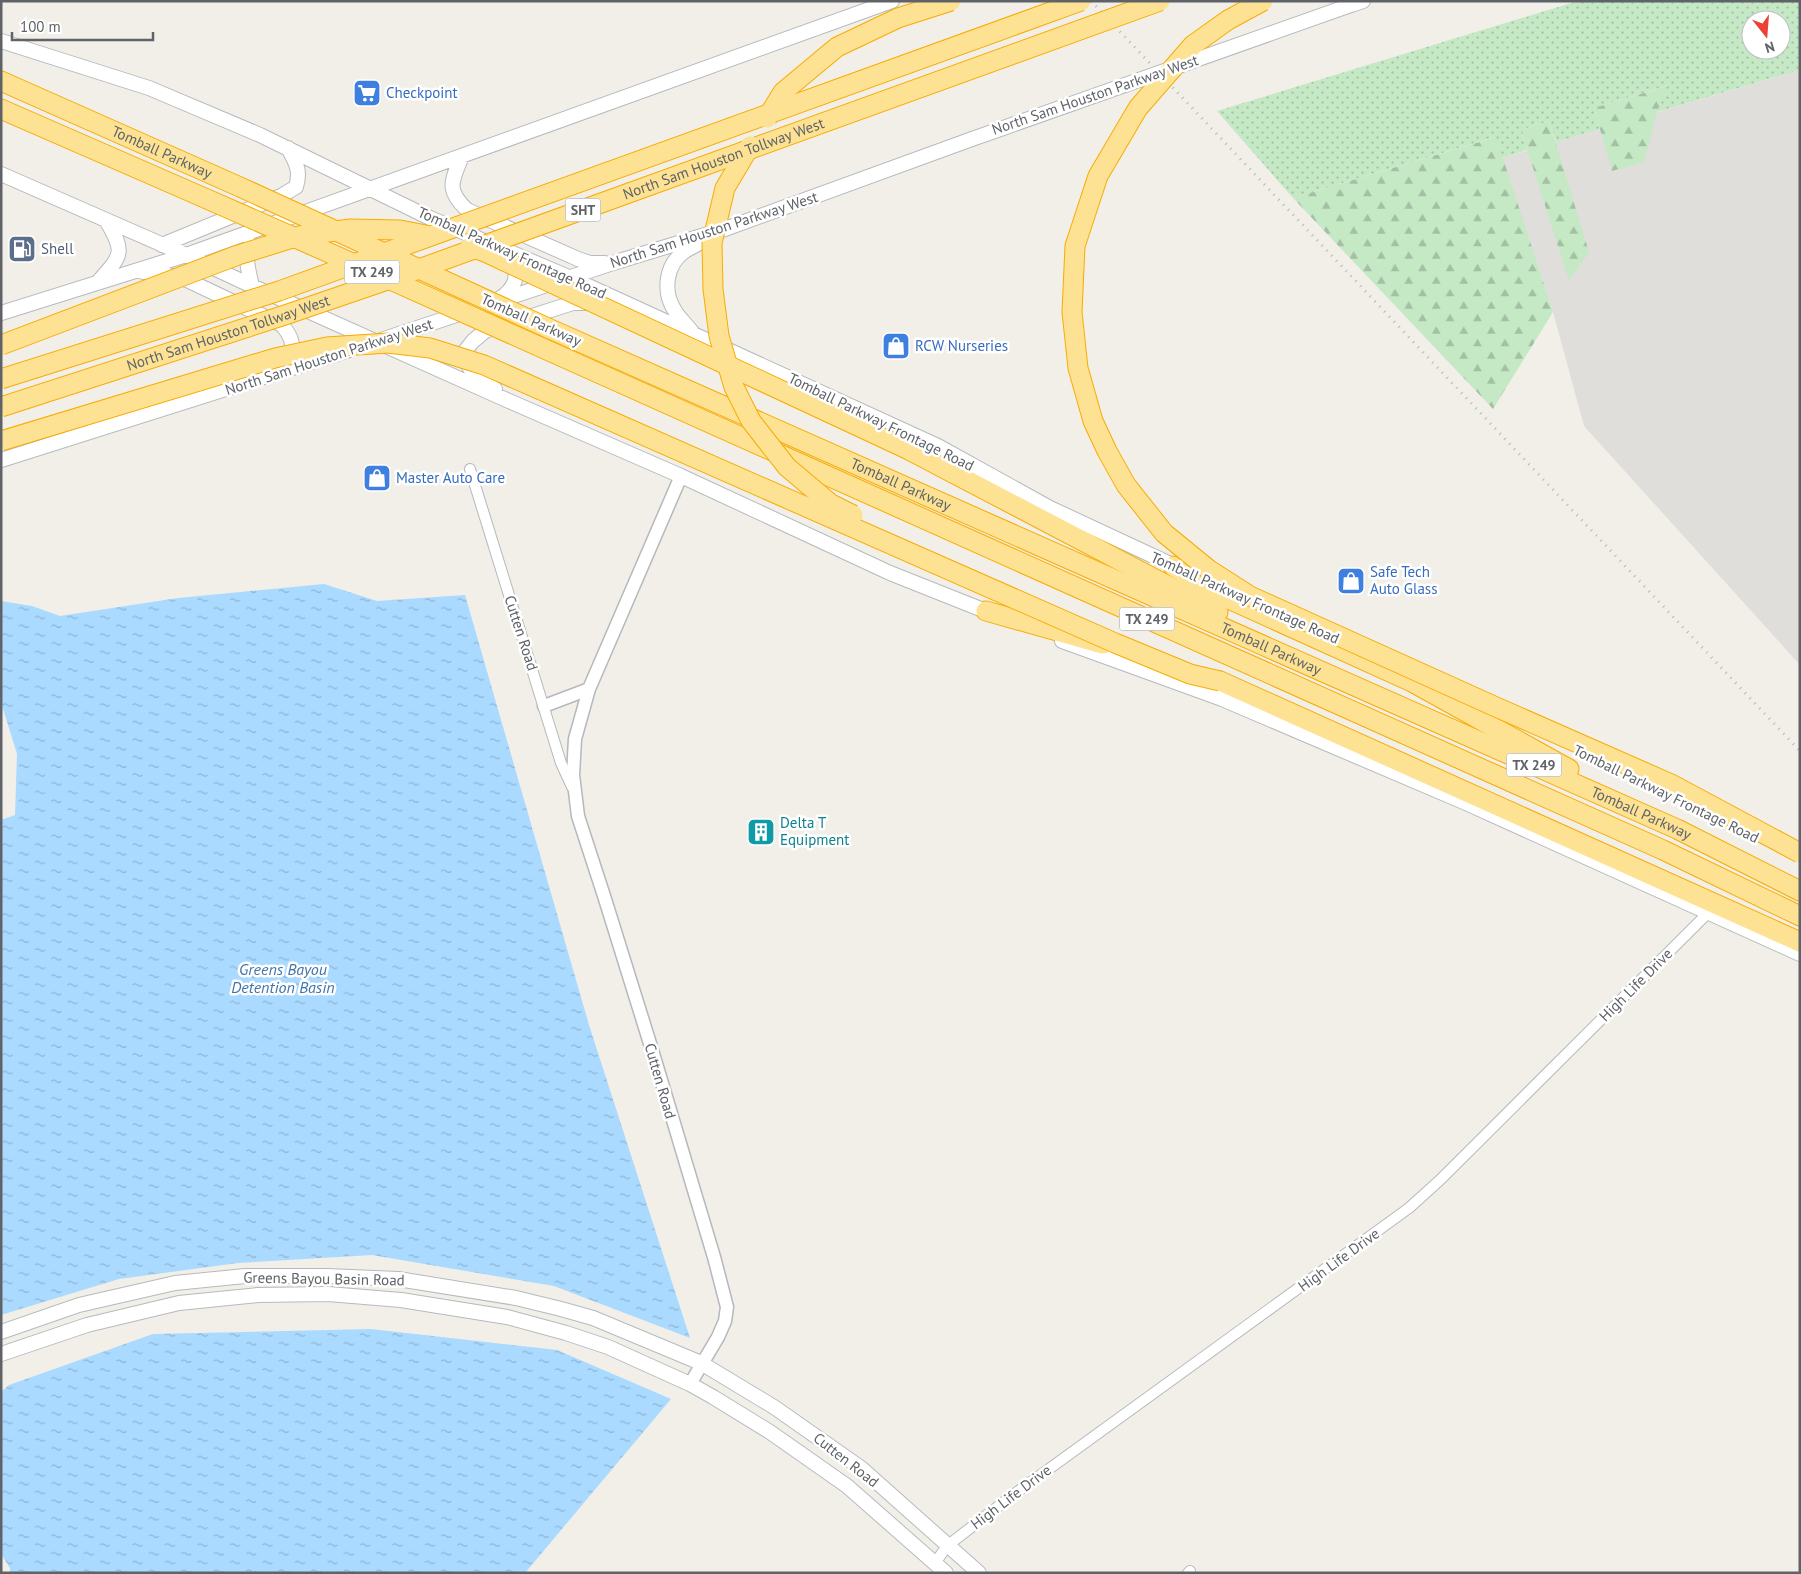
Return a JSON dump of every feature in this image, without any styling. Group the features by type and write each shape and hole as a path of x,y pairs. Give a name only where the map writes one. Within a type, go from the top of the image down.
{"highway":[{"path":"951,1 898,18 837,47 806,72 783,92 725,188 712,243 713,289 720,336 734,387 751,421 787,467 831,504 884,531 1800,942"},
{"name":"North Sam Houston Tollway West","path":"1,379 279,291 1081,1"},
{"name":"North Sam Houston Tollway West","path":"1,406 282,316 405,274 1160,1"},
{"path":"1263,1 1228,20 1193,45 1138,108 1098,176 1074,246 1072,312 1078,368 1093,421 1126,486 1164,533 1208,569 1250,596 1671,784 1800,853"},
{"name":"Tomball Parkway","path":"1,81 240,187 548,328 1677,829 1762,874 1800,891"},
{"name":"Tomball Parkway","path":"1,109 538,346 1377,722 1662,850 1800,916"},
{"path":"1,345 238,256 300,236 350,229 400,230 450,240 485,252 909,450 966,482 1390,701"},
{"path":"1,441 275,358 326,347 388,343 430,348 484,365 1115,643 1190,674 1220,681"},
{"path":"1173,566 1209,590 1412,682 1677,829"},
{"path":"986,611 1244,683 1324,711 1377,722"}],"main road":[{"path":"1,313 186,255 892,1"},
{"name":"North Sam Houston Parkway West","path":"1,460 376,342 616,262 726,229 972,139 1357,3"},
{"name":"Tomball Parkway Frontage Road","path":"1,41 149,88 260,135 372,188 430,218 571,278 938,446 1050,508 1173,566 1654,784 1800,861"},
{"path":"162,245 282,196 296,187 299,176 297,165 288,148"},
{"path":"462,156 453,178 452,189 456,200 467,210 578,259 590,263 616,262"},
{"path":"1,174 681,476 890,573 1222,699 1466,803 1800,954"},
{"path":"96,284 119,255 118,240 106,220"},
{"path":"252,286 248,271 248,247 262,227"},
{"path":"694,334 674,310 668,296 667,280 671,266 684,251 726,229"},
{"path":"490,305 509,291 516,281 515,268 512,261 498,246"},
{"path":"135,271 164,274 187,280 282,324 291,335 293,352 288,364 276,374"},
{"path":"509,401 471,370 466,360 465,351 485,330 573,302 605,304 645,312"},
{"name":"Greens Bayou Basin Road","path":"1,1332 79,1305 175,1283 246,1276 327,1276 398,1279 516,1298 561,1309 593,1318 702,1363"},
{"name":"Greens Bayou Basin Road","path":"1,1354 87,1325 179,1303 258,1295 328,1294 401,1300 507,1317 608,1347 690,1384"},
{"name":"Cutten Road","path":"702,1363 774,1407 861,1468 979,1573"},
{"name":"Cutten Road","path":"690,1384 770,1432 847,1486 946,1573"}],"street":[{"name":"Cutten Road","path":"470,469 561,763 576,795"},
{"name":"Cutten Road","path":"681,476 588,689 575,739 574,775 578,816 647,1036 714,1257 727,1307 725,1320 718,1337 690,1384"},
{"path":"544,706 588,689"},
{"name":"High Life Drive","path":"935,1563 947,1546 1074,1450 1119,1420 1409,1208 1440,1180 1708,913"}],"shaded area":[{"path":"1800,70 1800,665 1584,426 1553,312 1502,158"}],"green space":[{"path":"1578,1 1800,1 1800,70 1657,112 1666,86 1594,108 1600,129 1556,142 1549,121 1521,130 1527,150 1502,158 1495,137 1293,198 1217,111"},
{"path":"1667,86 1657,112 1644,162 1612,171 1594,108"},
{"path":"1549,121 1589,252 1569,281 1521,130"},
{"path":"1496,137 1553,312 1493,409 1293,198"}],"water":[{"name":"Greens Bayou Detention Basin","path":"324,584 377,601 465,595 589,1025 690,1338 554,1286 372,1255 238,1263 119,1279 1,1315 1,820 15,815 17,754 1,702 1,601 32,606 60,616 178,598"},
{"path":"371,1329 557,1350 671,1399 525,1573 10,1573 10,1568 1,1554 1,1392 9,1385 153,1334"}],"railway":[{"path":"1091,1 1800,751"}],"place":[{"name":"Checkpoint","path":"367,93"},
{"name":"Shell","path":"22,249"},
{"name":"RCW Nurseries","path":"896,346"},
{"name":"Master Auto Care","path":"377,478"},
{"name":"Safe Tech Auto Glass","path":"1351,581"},
{"name":"Delta T Equipment","path":"761,832"}]}
